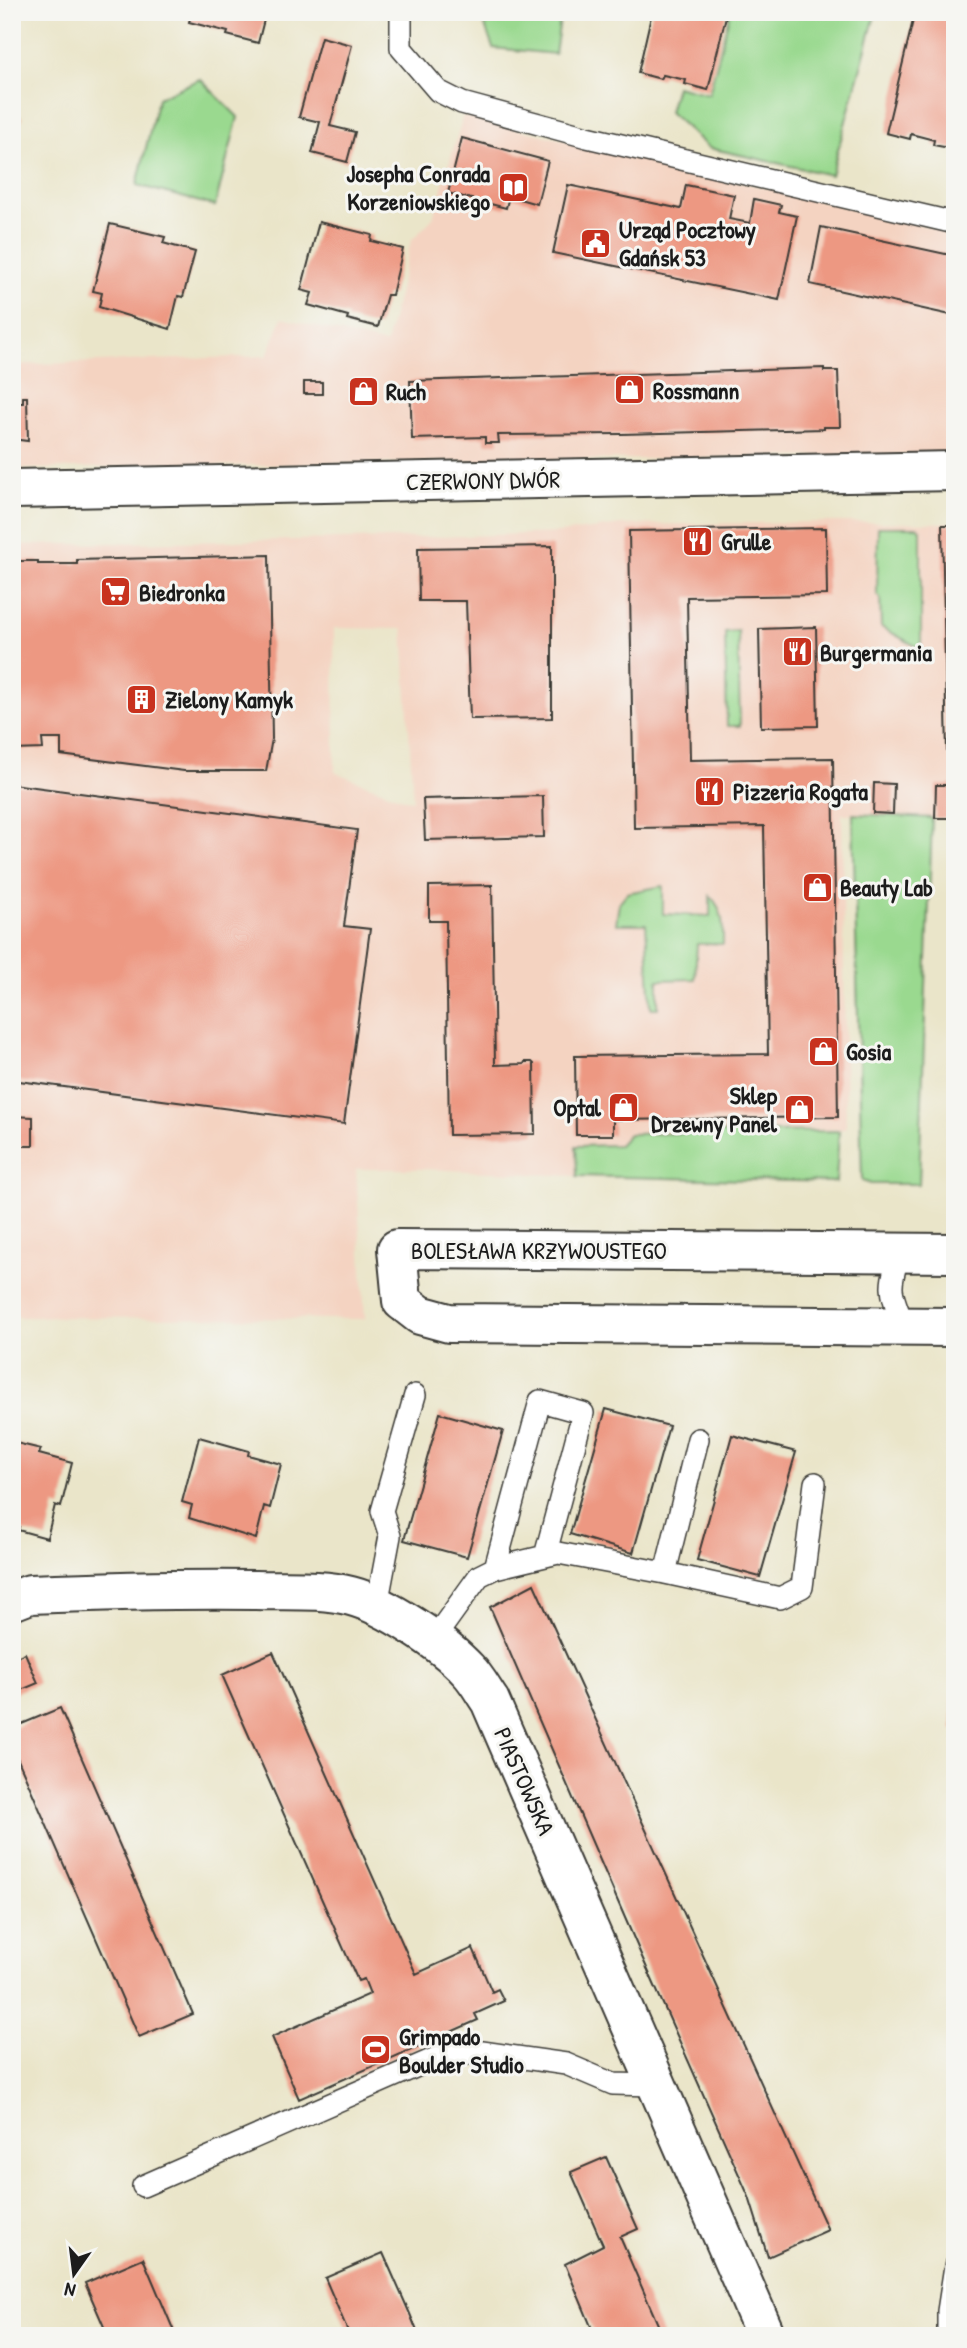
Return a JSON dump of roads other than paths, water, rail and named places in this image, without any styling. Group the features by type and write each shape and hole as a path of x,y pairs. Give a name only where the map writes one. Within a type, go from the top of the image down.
{"street":[{"name":"CZERWONY DWÓR","path":"12,489 955,471"},
{"name":"BOLESŁAWA KRZYWOUSTEGO","path":"955,1253 397,1249 402,1301 421,1315 449,1323 955,1327"},
{"name":"PIASTOWSKA","path":"12,1601 30,1594 200,1589 318,1591 352,1596 377,1605 433,1640 469,1670 489,1701 766,2336"}],"lane":[{"path":"401,12 401,48 438,91 462,103 587,137 955,223"},
{"path":"898,1253 890,1283 891,1294 904,1326"},
{"path":"377,1605 390,1536 382,1511 415,1395"},
{"path":"495,1568 540,1401 583,1413 545,1556"},
{"path":"665,1573 698,1439"},
{"path":"433,1640 479,1576 495,1568 558,1553 780,1598 802,1587 815,1483"},
{"path":"143,2186 438,2057 482,2052 566,2064 613,2084 655,2085"},
{"path":"948,2336 948,2311 955,2266"}],"place":[{"name":"Josepha Conrada Korzeniowskiego","path":"513,187"},
{"name":"Urząd Pocztowy Gdańsk 53","path":"596,243"},
{"name":"Rossmann","path":"630,390"},
{"name":"Ruch","path":"363,391"},
{"name":"Grulle","path":"698,541"},
{"name":"Biedronka","path":"116,592"},
{"name":"Burgermania","path":"797,652"},
{"name":"Zielony Kamyk","path":"142,699"},
{"name":"Pizzeria Rogata","path":"710,791"},
{"name":"Beauty Lab","path":"817,887"},
{"name":"Gosia","path":"823,1051"},
{"name":"Optal","path":"624,1107"},
{"name":"Sklep Drzewny Panel","path":"800,1109"},
{"name":"Grimpado Boulder Studio","path":"376,2050"}]}
